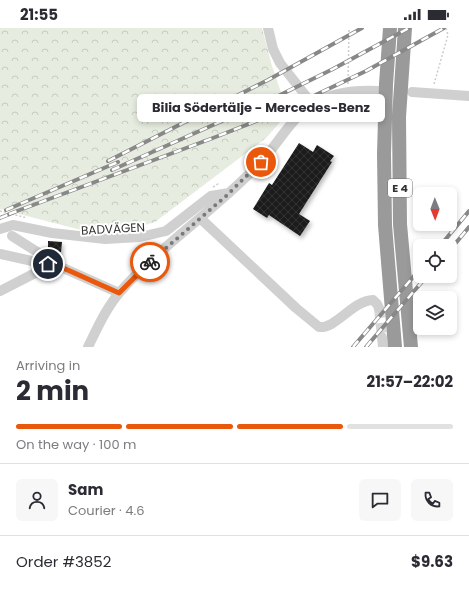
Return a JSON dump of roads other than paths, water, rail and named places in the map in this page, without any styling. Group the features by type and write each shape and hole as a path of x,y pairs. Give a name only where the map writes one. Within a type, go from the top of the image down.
{"highway":[{"name":"E 4","path":"390,28 386,84 384,170 385,225 395,347"},
{"name":"E 4","path":"406,28 399,118 400,224 411,347"}],"street":[{"path":"268,28 273,50 280,62 313,104"},
{"path":"88,347 104,316 119,293 159,253 229,193 261,162 296,119 313,104 332,96 348,92 378,91"},
{"path":"412,92 469,96"},
{"path":"0,229 13,225 52,233 106,239 140,237 166,231 211,196 229,193"},
{"path":"200,218 296,308 319,327 332,324 365,300 373,300 377,304 378,308"},
{"path":"12,236 61,267 119,293"},
{"path":"0,254 61,267"},
{"path":"0,291 41,270 61,267"}],"tunnel":[{"path":"379,308 382,337"}],"railway":[{"path":"108,161 268,80 362,28"},
{"path":"112,170 276,97 333,69 409,28"},
{"path":"9,214 282,111 366,71 444,28"},
{"path":"6,210 118,162"},
{"path":"446,239 469,211"},
{"path":"0,218 15,212"},
{"path":"457,242 469,227"},
{"path":"353,347 413,277"},
{"path":"366,347 421,283"}],"place":[{"name":"Bilia Södertälje - Mercedes-Benz","path":"261,162"}]}
